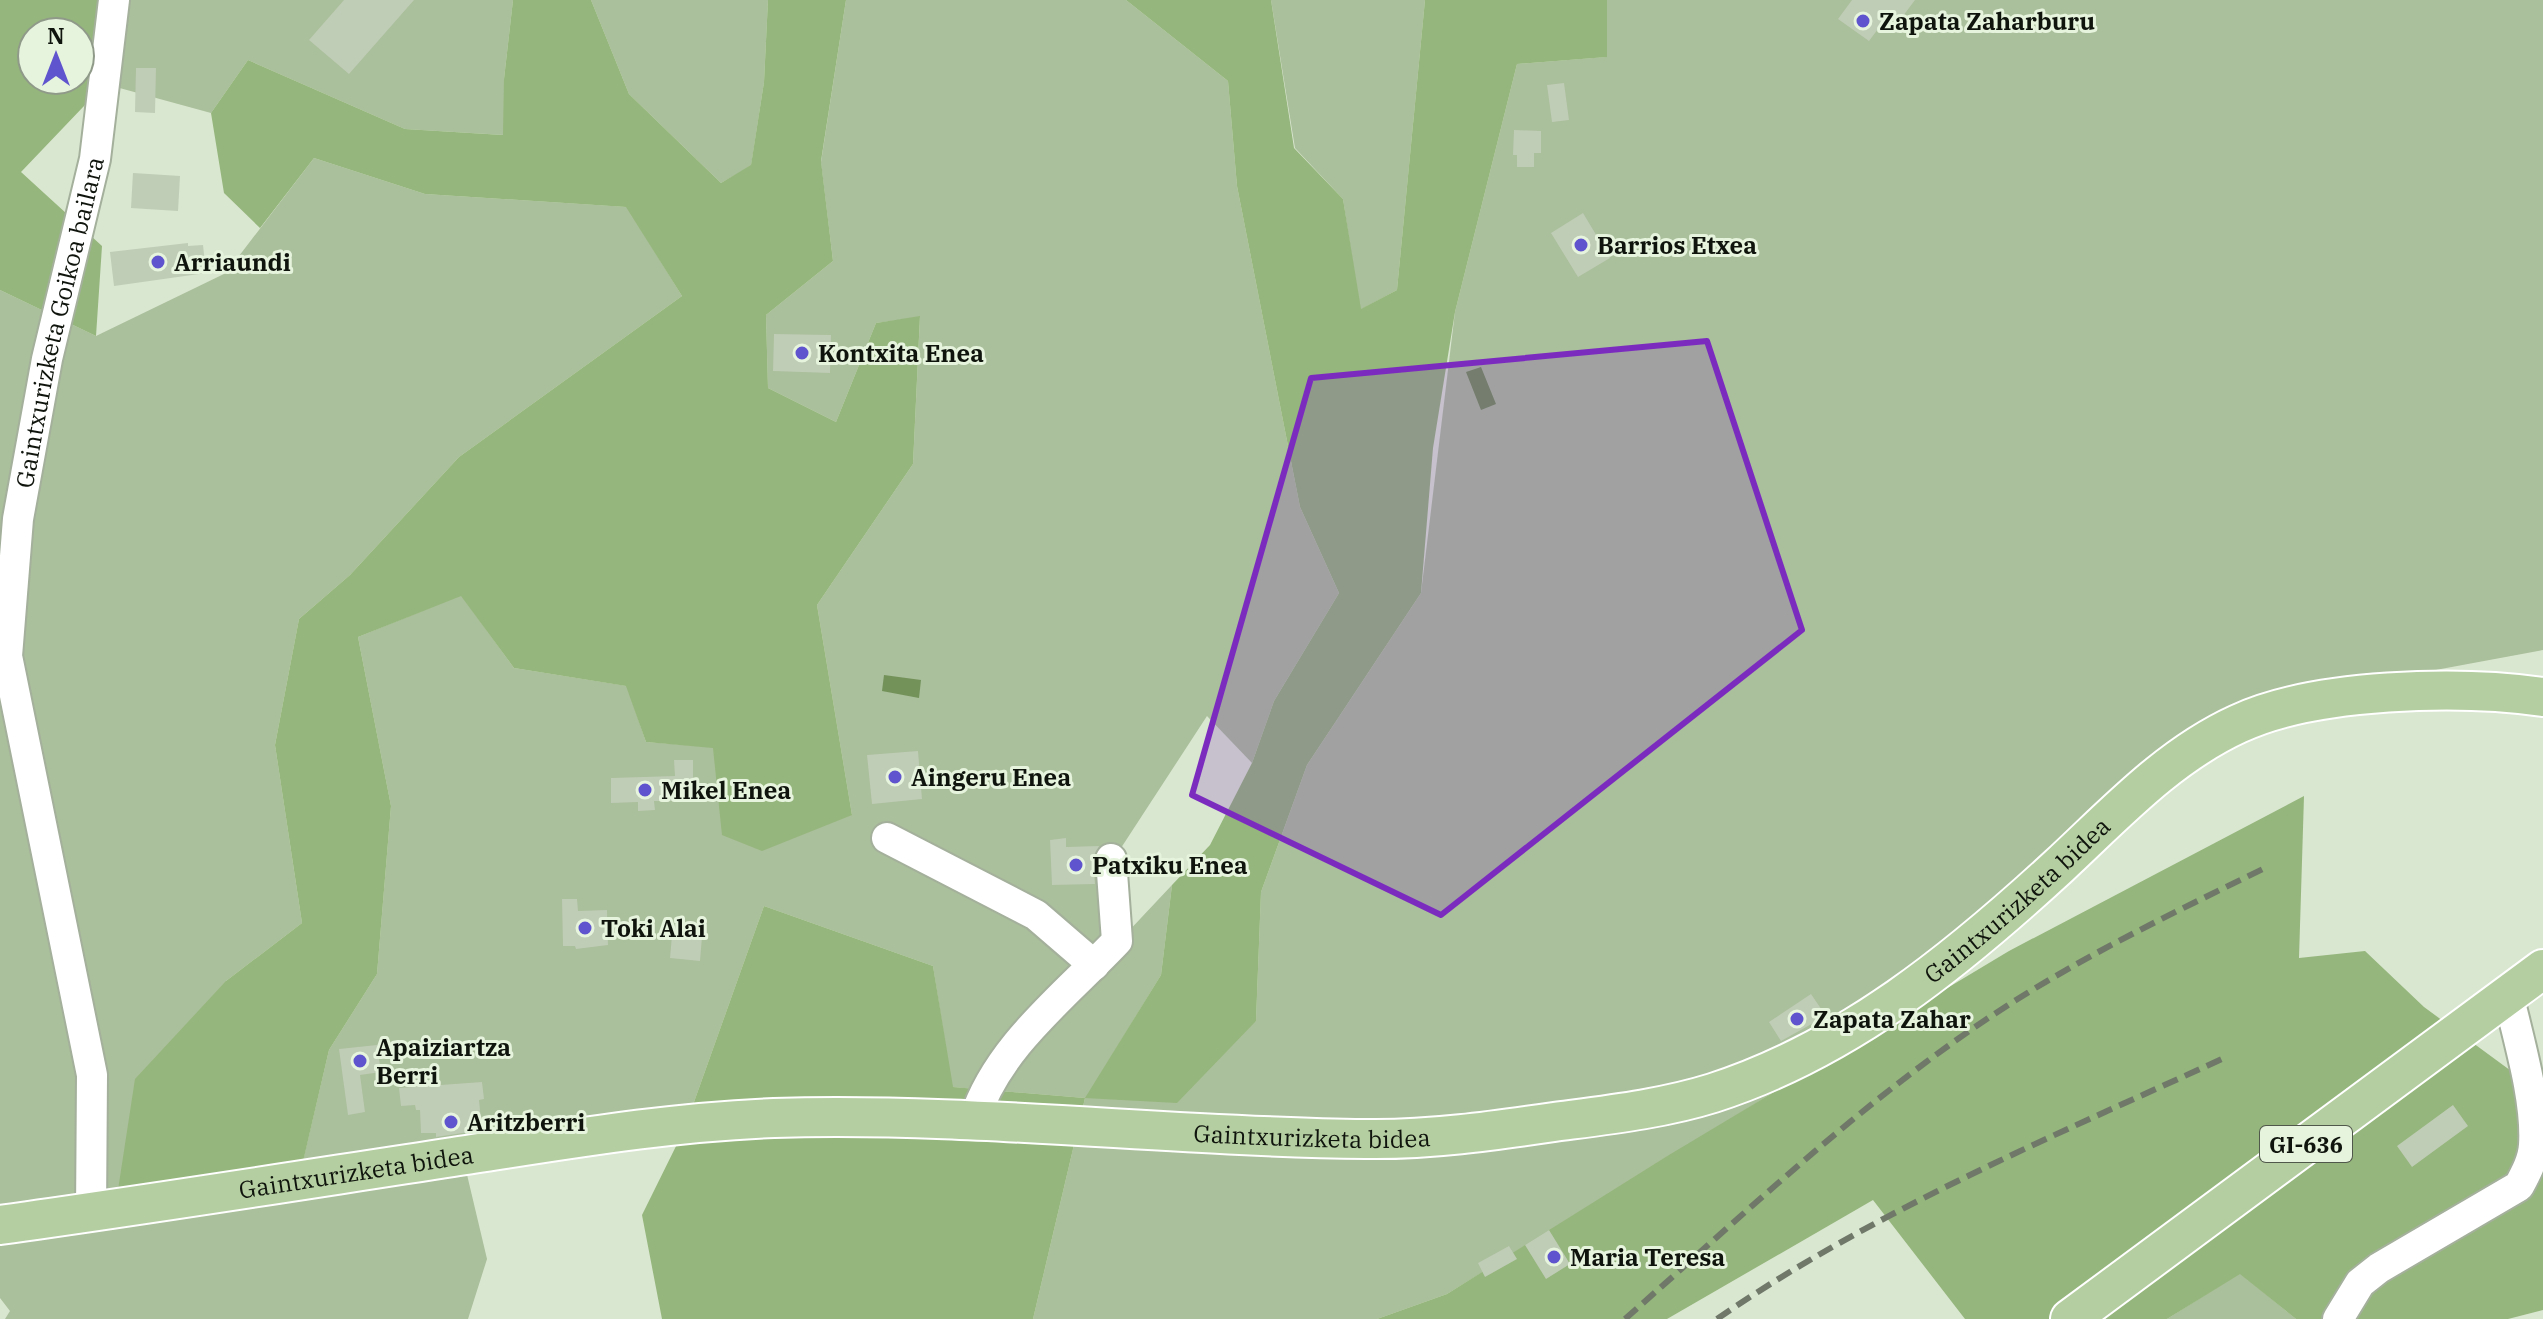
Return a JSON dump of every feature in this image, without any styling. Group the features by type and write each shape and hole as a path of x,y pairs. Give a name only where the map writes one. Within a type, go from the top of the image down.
{"main road":[{"path":"2502,692 2543,678"},
{"name":"Gaintxurizketa bidea","path":"0,1225 680,1126 847,1117 974,1120 1372,1140 1484,1132 1630,1112 1713,1093 1817,1047 1931,977 2162,771 2218,733 2246,719 2323,698 2502,692"},
{"path":"2502,692 2543,697"},
{"name":"GI-636","path":"2070,1319 2543,969"}],"street":[{"name":"Gaintxurizketa Goikoa bailara","path":"91,1213 92,1075 7,656 18,519 47,359 95,159 114,0"},
{"path":"887,838 1036,915 1094,965"},
{"path":"974,1120 983,1089 1005,1056 1117,941 1111,859"},
{"path":"2338,1319 2360,1283 2379,1268 2519,1186 2530,1165 2534,1144 2531,1116 2508,994"}],"highlighted area":[{"path":"1707,341 1802,630 1441,915 1192,795 1311,378"}],"shaded area":[{"path":"0,0 117,0 105,84 96,93 96,16 16,16 16,96 94,96 21,172 102,246 96,336 0,290"},
{"path":"117,0 513,0 504,79 504,135 405,129 248,60 211,113 105,84"},
{"path":"513,0 591,0 629,94 721,183 751,165 764,82 768,0 846,0 821,161 833,261 766,315 768,388 836,422 876,323 920,316 913,464 817,605 852,815 762,851 722,835 713,748 646,742 626,686 514,668 461,596 358,637 391,806 377,974 329,1050 302,1166 118,1190 135,1079 226,981 302,923 275,745 299,619 350,575 459,457 682,296 626,207 425,194 314,158 260,228 224,193 211,113 248,60 405,129 503,135 504,79"},
{"path":"591,0 768,0 764,82 751,166 721,183 629,94"},
{"path":"846,0 1126,0 1228,81 1237,186 1300,507 1339,593 1274,701 1252,763 1207,716 1119,851 1125,935 1172,885 1161,975 1086,1098 1256,1021 1261,892 1307,765 1421,593 1455,312 1517,64 1606,57 1606,0 2543,0 2543,650 2306,694 2042,866 1860,1039 1447,1294 1377,1319 1033,1319 1085,1098 952,1087 933,966 764,906 684,1130 459,1141 487,1259 468,1319 5,1319 10,1311 0,1298 0,290 96,336 226,273 314,158 425,194 627,207 682,296 459,457 350,575 299,619 275,745 302,923 226,981 302,1165 329,1050 377,974 391,806 358,637 461,595 514,668 627,686 646,742 713,747 852,815 817,605 913,464 920,317 876,323 836,422 768,388 766,315 833,261 821,162"},
{"path":"1126,0 1271,0 1294,148 1343,199 1361,309 1397,290 1425,0 1607,0 1607,57 1517,64 1455,312 1433,448 1421,593 1307,765 1261,892 1256,1021 1177,1103 1085,1098 1161,975 1172,885 1210,845 1252,763 1274,701 1339,593 1300,507 1237,186 1228,81"},
{"path":"1271,0 1425,0 1397,290 1360,310 1343,199 1295,148"},
{"path":"1481,367 1496,404 1481,410 1466,372"},
{"path":"884,675 921,680 919,698 882,691"},
{"path":"2304,796 2299,958 2365,951 2424,1007 2537,1090 2543,1089 2543,1310 2508,1319 2296,1319 2240,1274 2167,1319 1965,1319 1873,1200 1667,1319 1377,1319 1447,1294 1669,1155 2009,951"},
{"path":"764,906 933,966 953,1087 1085,1098 1033,1319 662,1319 642,1215 684,1130"},
{"path":"2240,1273 2296,1319 2167,1319"}],"building":[{"path":"344,0 414,0 349,74 309,40"},
{"name":"Zapata Zaharburu","path":"1852,0 1915,0 1897,24 1887,17 1869,41 1838,19"},
{"path":"136,68 156,68 155,113 135,112"},
{"path":"1564,83 1569,120 1552,122 1547,85"},
{"path":"1514,130 1541,131 1541,153 1534,153 1534,167 1517,167 1517,155 1513,155"},
{"path":"133,173 180,176 178,211 131,208"},
{"name":"Barrios Etxea","path":"1583,213 1610,258 1578,277 1551,233"},
{"name":"Arriaundi","path":"188,243 188,246 203,245 206,273 114,286 110,252"},
{"name":"Kontxita Enea","path":"774,334 831,335 830,373 773,371"},
{"name":"Aingeru Enea","path":"918,751 922,799 872,804 867,755"},
{"name":"Mikel Enea","path":"674,760 693,760 693,779 678,779 679,801 654,801 655,810 638,811 638,802 611,803 611,778 675,776"},
{"name":"Patxiku Enea","path":"1066,838 1066,847 1099,846 1093,860 1095,884 1052,885 1050,840"},
{"name":"Toki Alai","path":"562,899 577,899 578,911 607,910 608,945 576,949 575,946 563,946"},
{"path":"672,935 702,937 700,961 670,958"},
{"name":"Zapata Zahar","path":"1811,994 1826,1016 1781,1041 1769,1022"},
{"name":"Apaiziartza Berri","path":"377,1045 381,1072 360,1075 365,1112 348,1115 339,1049"},
{"name":"Aritzberri","path":"482,1082 484,1099 479,1100 482,1130 436,1137 436,1133 421,1133 420,1110 416,1110 415,1105 401,1106 399,1088"},
{"path":"2453,1105 2468,1126 2412,1167 2397,1146"},
{"name":"Maria Teresa","path":"1549,1230 1570,1264 1546,1279 1525,1245"},
{"path":"1509,1246 1517,1259 1485,1277 1478,1263"}],"railway":[{"path":"1625,1319 1814,1152 1964,1035 2078,963 2269,866"},
{"path":"1717,1319 1777,1280 1900,1210 2222,1059"}],"place":[{"name":"Zapata Zaharburu","path":"1863,21"},
{"name":"Barrios Etxea","path":"1581,245"},
{"name":"Arriaundi","path":"158,262"},
{"name":"Kontxita Enea","path":"802,353"},
{"name":"Aingeru Enea","path":"895,777"},
{"name":"Mikel Enea","path":"645,790"},
{"name":"Patxiku Enea","path":"1076,865"},
{"name":"Toki Alai","path":"585,928"},
{"name":"Zapata Zahar","path":"1797,1019"},
{"name":"Apaiziartza Berri","path":"360,1061"},
{"name":"Aritzberri","path":"451,1122"},
{"name":"Maria Teresa","path":"1554,1257"}]}
